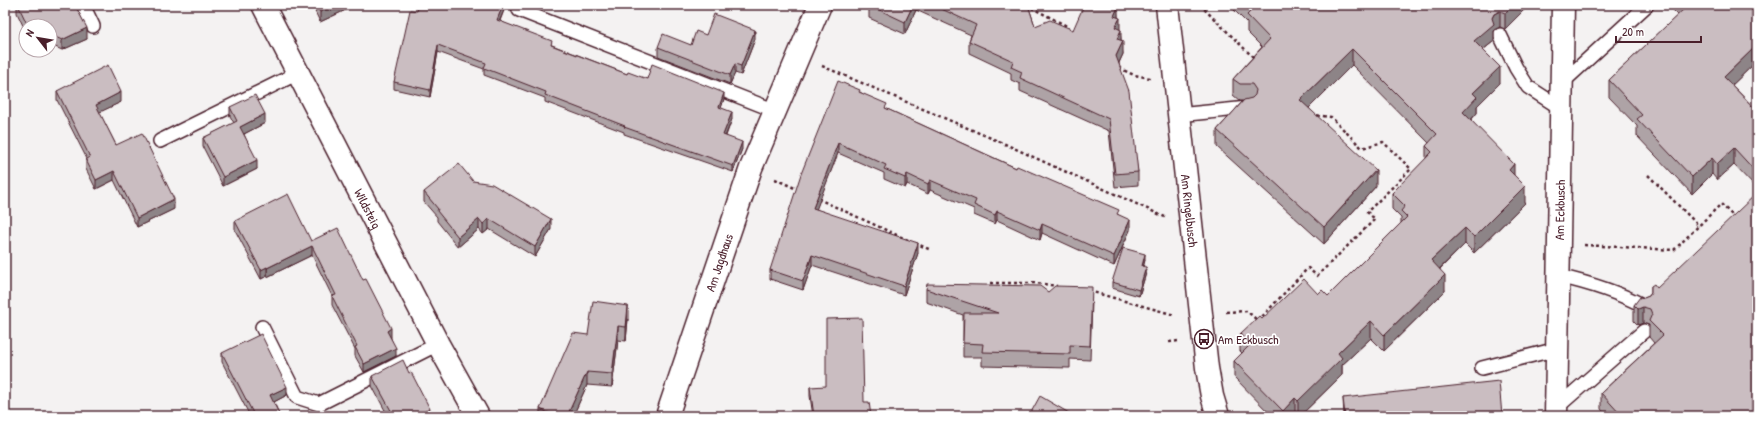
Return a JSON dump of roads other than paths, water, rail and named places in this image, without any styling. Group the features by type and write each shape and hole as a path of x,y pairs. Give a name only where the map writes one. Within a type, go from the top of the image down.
{"street":[{"name":"Wildsteig","path":"263,5 438,344 478,416"},
{"name":"Am Jagdhaus","path":"667,416 751,168 820,5"},
{"name":"Am Ringelbusch","path":"1167,5 1174,83 1193,230 1207,368 1212,396 1218,416"},
{"name":"Am Eckbusch","path":"1556,412 1563,82 1563,5"}],"lane":[{"path":"83,5 93,26"},
{"path":"1563,82 1647,5"},
{"path":"520,10 776,111"},
{"path":"1500,36 1516,68 1528,87 1562,109"},
{"path":"160,142 298,73"},
{"path":"1178,115 1248,108"},
{"path":"1558,276 1601,286 1644,306"},
{"path":"262,327 297,397 319,404 438,344"},
{"path":"1556,412 1644,331"},
{"path":"1482,368 1557,349"}],"place":[{"name":"Am Eckbusch","path":"1204,339"}]}
